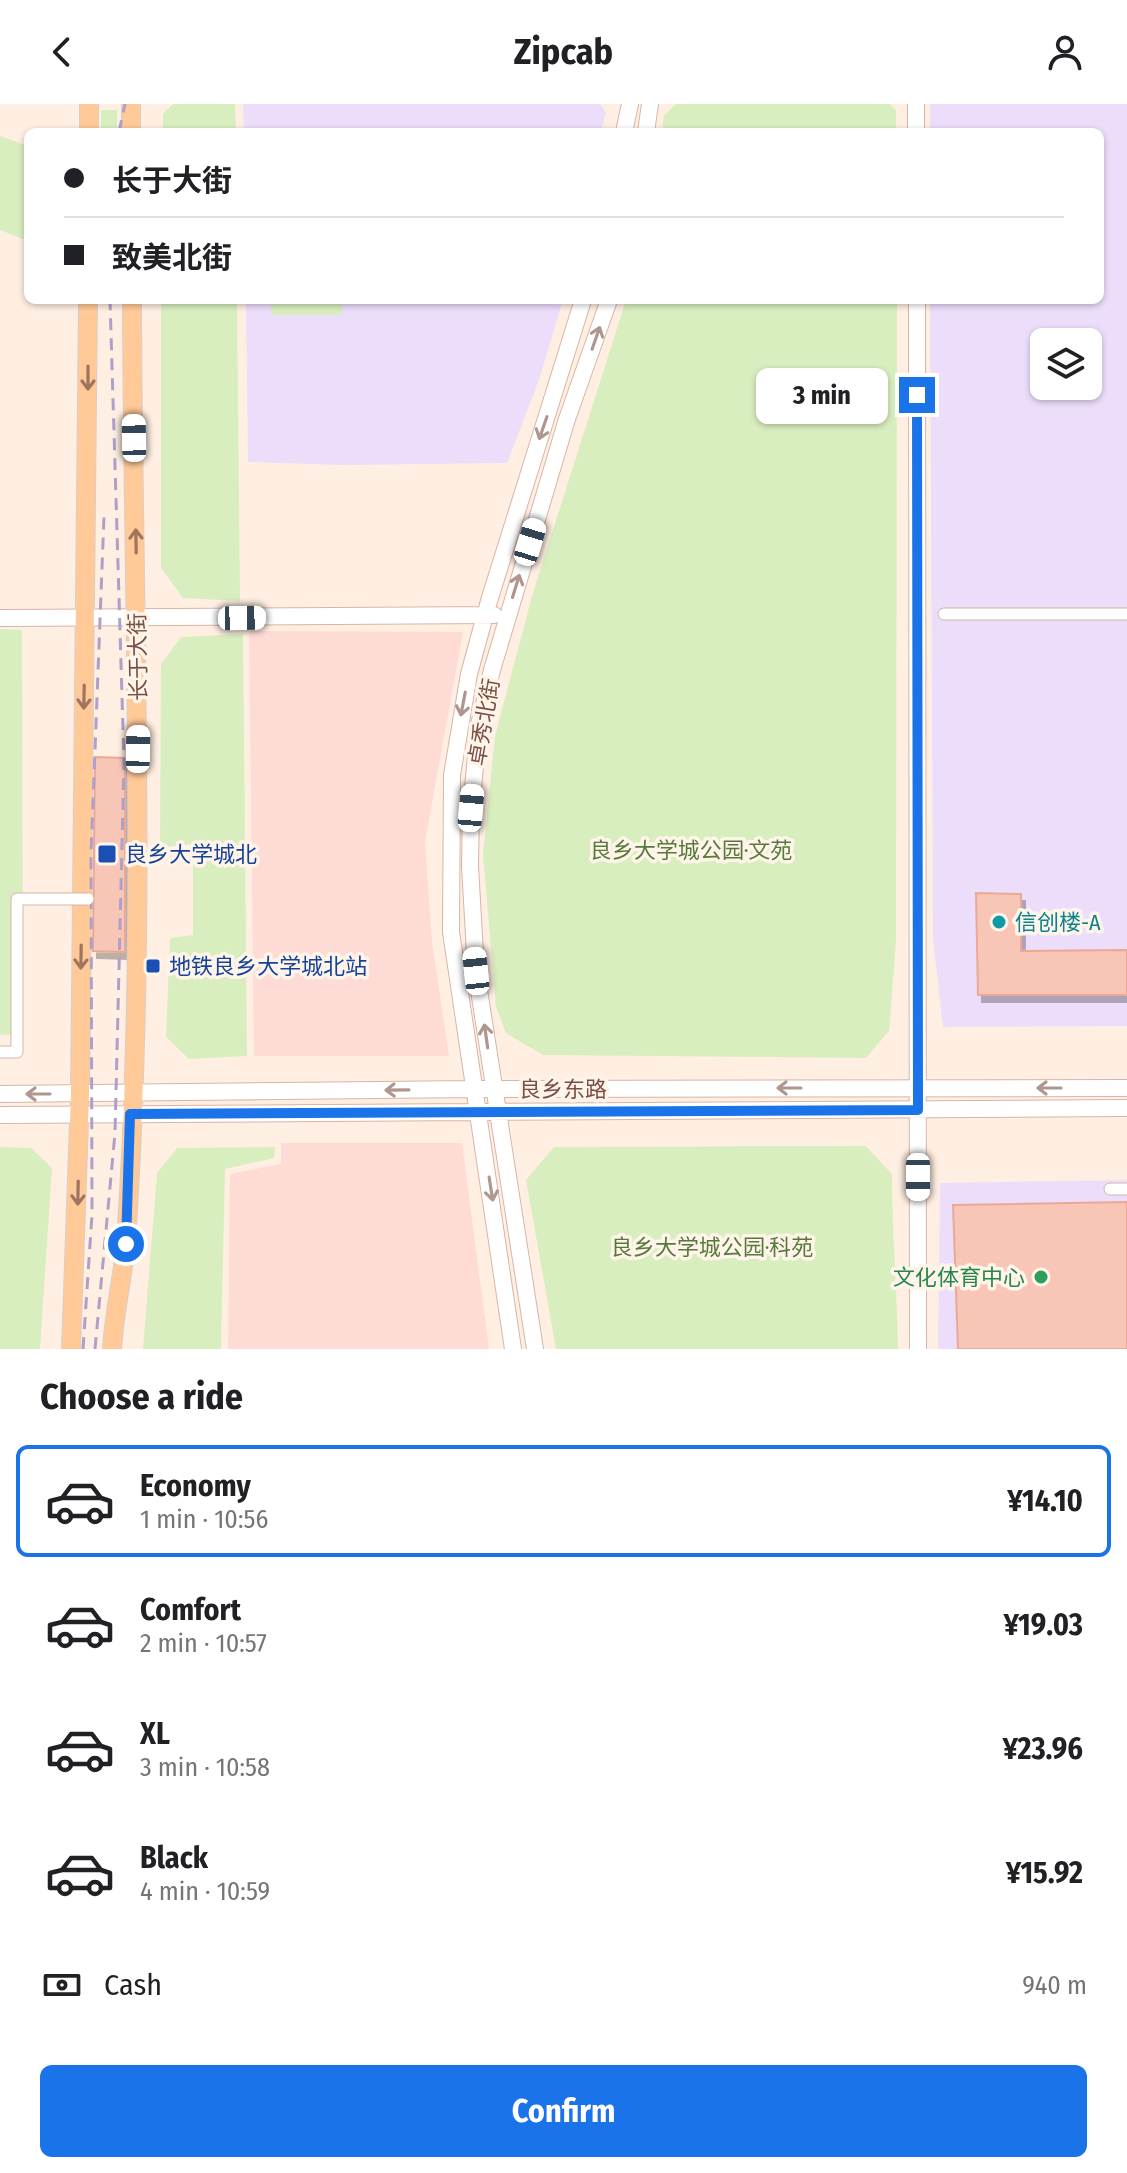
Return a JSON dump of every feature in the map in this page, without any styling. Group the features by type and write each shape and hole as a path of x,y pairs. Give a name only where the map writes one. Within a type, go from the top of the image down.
{"main road":[{"path":"89,104 89,128"},
{"path":"131,104 131,128"},
{"path":"625,128 630,104"},
{"path":"647,128 650,104"},
{"path":"916,104 916,128"},
{"path":"71,1349 80,1094 88,304"},
{"name":"长于大街","path":"112,1349 126,1244 132,1093 138,619 132,304"},
{"path":"513,1349 452,940 449,831 460,720 485,615 582,304"},
{"name":"卓秀北街","path":"535,1349 493,1089 472,926 470,837 479,725 507,615 567,419 608,304"},
{"path":"917,304 918,1349"},
{"path":"0,618 507,615"},
{"name":"良乡东路","path":"0,1094 475,1089 1127,1088"},
{"name":"良乡东路","path":"0,1115 1127,1108"}],"street":[{"path":"944,614 1127,614"},
{"path":"0,1052 17,1052 17,899 88,899"},
{"path":"1110,1189 1127,1189"}],"shaded area":[{"path":"243,104 600,104 606,112 602,128 244,128"},
{"path":"930,104 1127,104 1127,1026 943,1027 933,940 930,304 1104,304 1104,128 930,128"},
{"path":"246,304 562,304 539,380 507,463 344,465 248,462"},
{"path":"249,631 463,632 425,842 432,942 449,1056 254,1056"},
{"path":"281,1143 462,1143 489,1349 228,1349 230,1174 281,1164"},
{"name":"文化体育中心","path":"1127,1180 1127,1349 938,1349 940,1183"}],"green space":[{"path":"173,104 235,104 236,128 163,128 163,114"},
{"path":"676,104 890,104 896,110 896,128 662,128 664,115"},
{"path":"101,110 117,110 117,128 101,128"},
{"path":"0,136 24,145 24,239 0,230"},
{"path":"161,304 237,304 240,601 183,598 161,568"},
{"path":"271,304 342,304 342,315 271,315"},
{"name":"良乡大学城公园·文苑","path":"625,304 897,304 896,941 889,1031 866,1058 543,1055 506,1033 496,1007 483,854 495,736 532,596"},
{"path":"0,629 22,630 23,1034 0,1035"},
{"path":"243,634 247,1056 189,1059 166,1037 170,938 193,935 193,844 160,848 161,664 181,637"},
{"name":"良乡大学城公园·科苑","path":"866,1146 892,1174 898,1349 556,1349 526,1180 554,1147"},
{"path":"0,1147 31,1148 52,1168 40,1349 0,1349"},
{"path":"275,1147 274,1158 225,1169 221,1349 143,1349 157,1173 177,1148"}],"building":[{"path":"95,757 125,758 125,952 93,951"},
{"name":"信创楼-A","path":"976,893 1021,894 1021,951 1127,950 1127,995 978,995"},
{"name":"文化体育中心","path":"1127,1202 1127,1349 958,1349 953,1205"}],"railway":[{"path":"120,128 125,104"},
{"path":"95,1349 115,1133 124,763 110,304"},
{"path":"83,1349 92,1215 91,854 104,516"}],"place":[{"name":"良乡大学城北","path":"107,854"},
{"name":"信创楼-A","path":"999,922"},
{"name":"地铁良乡大学城北站","path":"153,966"},
{"name":"文化体育中心","path":"1041,1277"}],"route":[{"path":"126,1244 130,1114 918,1110 917,395"}]}
